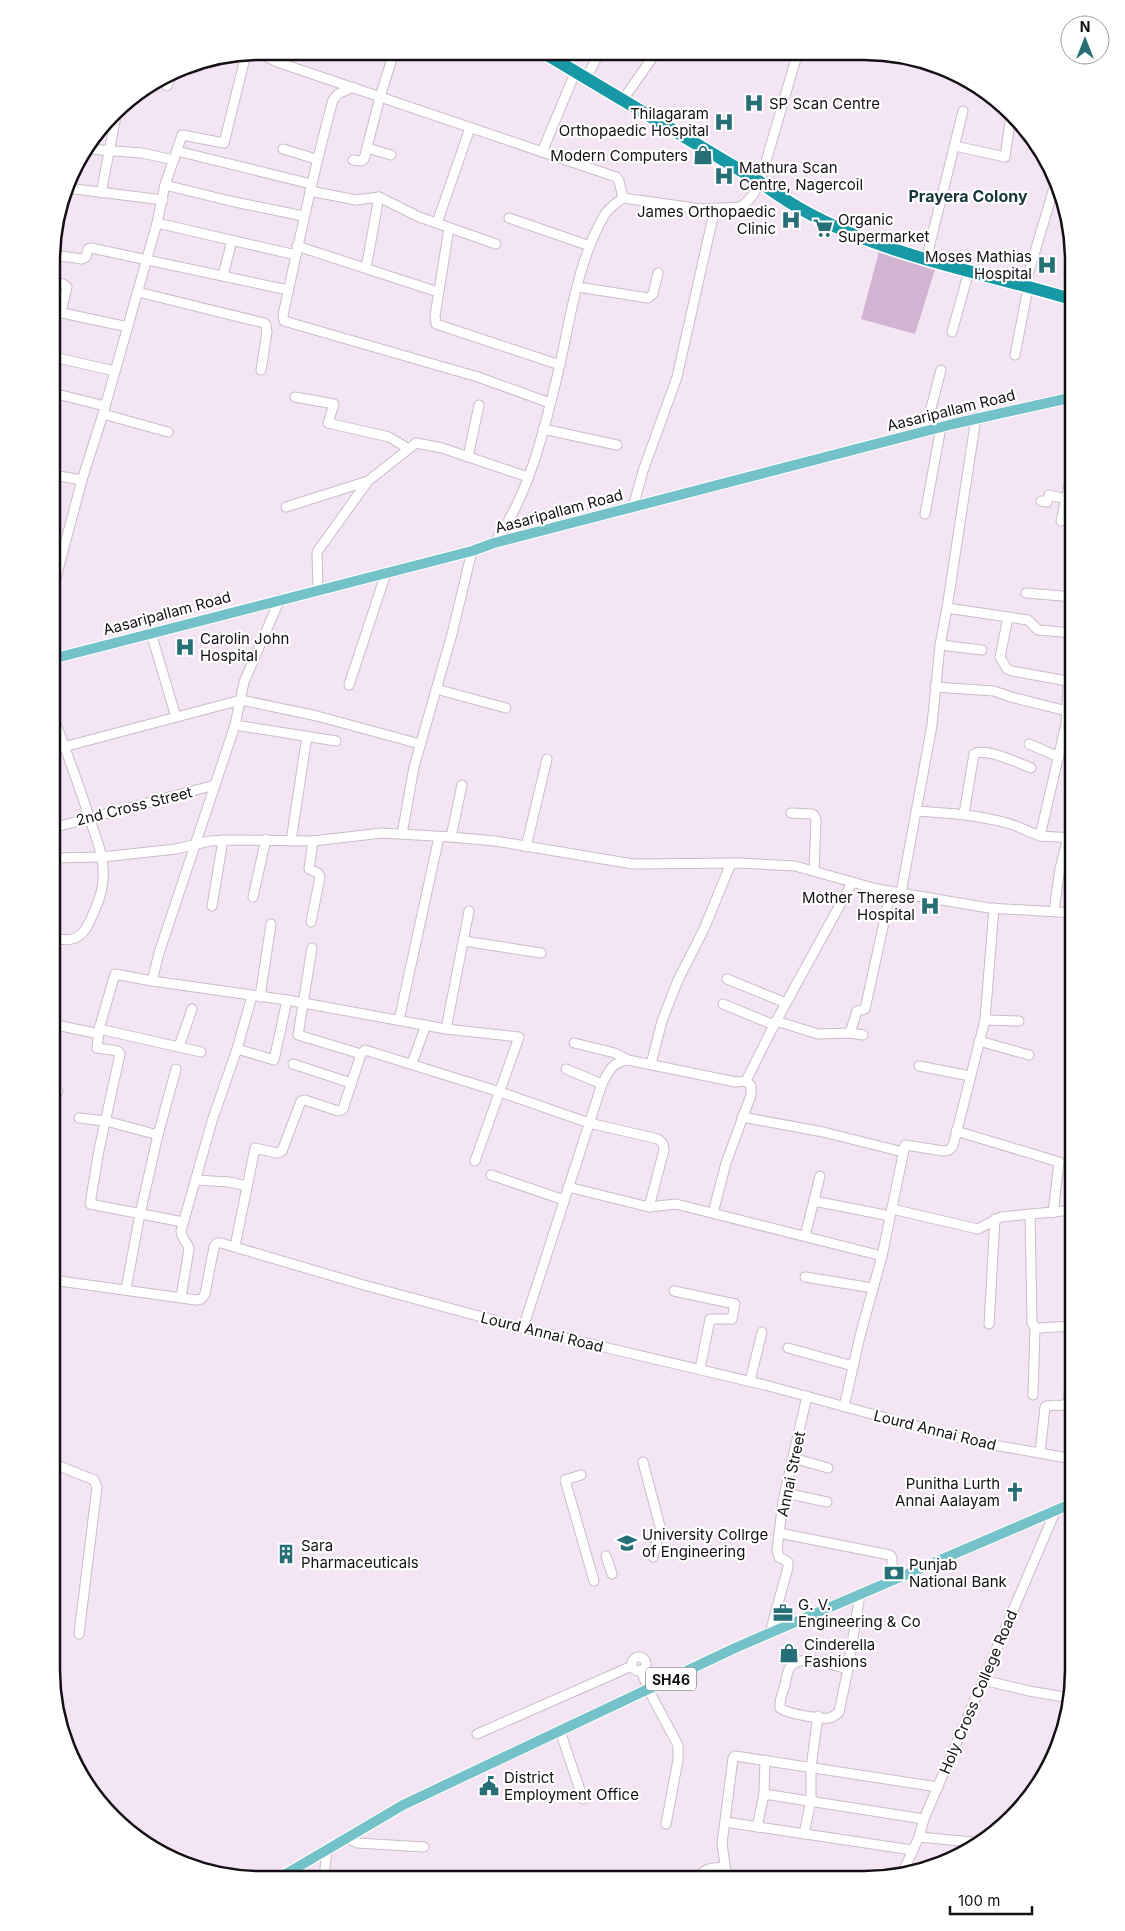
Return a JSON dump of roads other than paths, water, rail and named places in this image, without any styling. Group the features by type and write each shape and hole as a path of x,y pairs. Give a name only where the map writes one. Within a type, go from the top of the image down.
{"highway":[{"path":"555,60 822,221 852,234 926,260 1026,289 1065,298"},
{"path":"1026,289 1065,304"}],"main road":[{"name":"Aasaripallam Road","path":"60,657 472,551 494,543 976,418 1065,399"},
{"name":"SH46","path":"291,1871 403,1805 648,1689 770,1633 1065,1507"}],"street":[{"path":"273,60 616,178 619,180 623,198"},
{"path":"353,160 363,160 392,60"},
{"path":"542,152 581,76 594,60"},
{"path":"622,101 651,60"},
{"path":"494,543 510,519 528,477 560,365 578,287 590,246 604,215 610,207 623,198 702,209 740,207 749,201 760,182 796,60"},
{"path":"60,562 182,135 224,143 244,61"},
{"path":"284,321 283,315 316,159 333,98 353,87"},
{"path":"926,260 963,111"},
{"path":"955,146 1005,157 1010,123"},
{"path":"101,193 114,124"},
{"path":"437,223 470,128"},
{"path":"367,148 391,155"},
{"path":"94,149 175,155 310,187 356,200 379,197 419,217 496,244"},
{"path":"283,149 316,159"},
{"path":"166,186 230,202 304,216"},
{"path":"73,189 163,200"},
{"path":"1016,355 1026,289 1053,192"},
{"path":"366,268 379,197"},
{"path":"632,507 677,377 715,208"},
{"path":"509,218 590,246"},
{"path":"157,223 232,240 297,250 366,268 438,292"},
{"path":"449,228 434,320 436,324 440,327 560,365"},
{"path":"223,276 232,240"},
{"path":"60,255 82,259 86,257 88,249 91,248 288,290"},
{"path":"952,332 969,271"},
{"path":"578,287 648,298 653,294 658,273"},
{"path":"60,283 66,287 60,303"},
{"path":"138,292 266,325 284,321 478,377 550,403"},
{"path":"60,312 128,328"},
{"path":"261,370 267,332 266,325"},
{"path":"60,359 115,371"},
{"path":"926,431 941,370"},
{"path":"60,395 168,432"},
{"path":"295,397 334,404 328,423 389,437 407,448"},
{"path":"468,457 479,405"},
{"path":"901,893 932,725 940,645 948,608 976,418"},
{"path":"924,514 941,427"},
{"path":"543,429 617,445"},
{"path":"318,590 317,552 368,481 407,448 416,443 420,442 528,477"},
{"path":"60,476 82,480"},
{"path":"286,507 368,481"},
{"path":"1041,501 1047,502 1049,495 1065,499"},
{"path":"1061,521 1065,503"},
{"path":"402,834 414,767 452,634 472,551"},
{"path":"349,685 386,573"},
{"path":"1026,593 1065,596"},
{"path":"152,981 159,953 194,844 235,725 244,682 280,599"},
{"path":"948,608 1028,620 1038,630 1065,632"},
{"path":"1008,618 1000,657 1007,668 1012,671 1065,681"},
{"path":"151,633 176,717"},
{"path":"940,645 982,650"},
{"path":"935,687 994,691 1065,710"},
{"path":"436,690 506,708"},
{"path":"60,747 241,700 317,716 420,744"},
{"path":"235,725 336,741"},
{"path":"1040,836 1065,729"},
{"path":"60,735 84,796 102,857 103,880 97,906 82,935 74,940 60,939"},
{"path":"291,841 307,736"},
{"path":"1029,744 1059,757"},
{"path":"964,814 974,754 976,752 985,752 1031,768"},
{"path":"526,847 547,759"},
{"path":"452,837 462,785"},
{"name":"2nd Cross Street","path":"60,826 215,786"},
{"path":"917,811 964,814 1009,823 1040,836 1065,837"},
{"path":"791,812 812,814 816,820 814,871"},
{"path":"60,858 102,857 176,849 194,844 223,840 313,841 382,833 402,834 452,837 633,864 731,863 795,866 852,883 901,893 994,908 1065,913"},
{"path":"400,1020 439,837"},
{"path":"253,897 266,839"},
{"path":"212,906 223,840"},
{"path":"311,922 320,877 318,873 309,869 313,841"},
{"path":"1054,912 1061,865 1065,854"},
{"path":"651,1064 662,1021 678,980 704,929 731,863"},
{"path":"1061,865 1065,863"},
{"path":"746,1081 775,1023 852,883"},
{"path":"850,1034 857,1011 865,1008 891,891"},
{"path":"844,1407 882,1256 905,1145 944,1151 949,1150 952,1146 985,1020 994,908"},
{"path":"446,1029 469,912"},
{"path":"181,1297 189,1249 181,1234 183,1222 212,1121 256,996 271,924"},
{"path":"464,941 541,953"},
{"path":"312,948 298,1036 360,1054"},
{"path":"183,1222 90,1204 99,1150 120,1054 118,1051 96,1048 115,974 287,1000 426,1026 519,1037 475,1161"},
{"path":"726,979 786,1003"},
{"path":"237,1049 274,1060 287,1000"},
{"path":"723,1004 775,1023 818,1034 863,1036"},
{"path":"179,1047 192,1010"},
{"path":"985,1020 1019,1021"},
{"path":"60,1025 201,1052"},
{"path":"412,1063 426,1026"},
{"path":"979,1041 1029,1055"},
{"path":"574,1043 615,1053 628,1060 736,1082 746,1081"},
{"path":"235,1246 254,1150 257,1147 277,1153 282,1151 299,1103 305,1100 341,1110 363,1050 412,1063 589,1123 651,1137 664,1144 649,1207"},
{"path":"523,1328 602,1084 610,1068 616,1063 628,1060"},
{"path":"293,1064 351,1083"},
{"path":"919,1066 970,1076"},
{"path":"126,1289 140,1214 176,1069"},
{"path":"566,1069 602,1084"},
{"path":"713,1213 726,1163 752,1090 746,1081"},
{"path":"742,1117 823,1132 903,1152"},
{"path":"79,1118 106,1121 158,1136"},
{"path":"956,1131 1059,1162 1053,1213"},
{"path":"491,1175 564,1200"},
{"path":"805,1236 820,1176"},
{"path":"196,1180 229,1182 247,1186"},
{"path":"568,1187 649,1207 676,1204 882,1256"},
{"path":"814,1201 891,1212 973,1229 985,1227 995,1219 1065,1211"},
{"path":"1030,1214 1032,1323 1035,1327 1033,1395"},
{"path":"989,1324 995,1219"},
{"name":"Lourd Annai Road","path":"60,1281 196,1300 201,1299 205,1294 214,1248 217,1244 221,1243 314,1271 523,1328 750,1381 971,1442 1065,1458"},
{"path":"805,1277 873,1288"},
{"path":"674,1291 735,1304 732,1319 710,1319 700,1370"},
{"path":"1035,1327 1065,1326"},
{"path":"750,1381 762,1332"},
{"path":"788,1348 853,1366"},
{"name":"Annai Street","path":"770,1633 788,1567 788,1562 777,1554 779,1532 785,1493 807,1396"},
{"path":"1040,1453 1045,1407 1048,1405 1065,1405"},
{"path":"793,1458 828,1468"},
{"path":"643,1462 662,1534 653,1557"},
{"path":"60,1466 94,1480 97,1486 79,1634"},
{"path":"581,1475 565,1480 594,1581"},
{"path":"785,1493 827,1502"},
{"name":"Holy Cross College Road","path":"905,1867 1055,1512"},
{"path":"779,1532 889,1554 892,1558 892,1580"},
{"path":"606,1556 612,1574"},
{"path":"848,1669 813,1660 804,1660 790,1666 780,1708 788,1712 828,1718 836,1716 839,1712 848,1669 860,1594"},
{"path":"477,1734 632,1666 634,1657 640,1657 646,1662 646,1666 641,1670 648,1689 678,1746 678,1760 666,1824"},
{"path":"983,1680 1063,1697"},
{"path":"804,1834 811,1800 811,1767 818,1716"},
{"path":"560,1731 583,1799"},
{"path":"726,1871 722,1844 733,1758 738,1755 938,1787"},
{"path":"757,1826 764,1794 766,1760"},
{"path":"764,1794 924,1819"},
{"path":"725,1822 912,1850"},
{"path":"919,1837 968,1842"},
{"path":"348,1838 357,1843 424,1847"},
{"path":"325,1871 327,1850"},
{"path":"702,1871 707,1868 725,1867"}],"place":[{"name":"SP Scan Centre","path":"754,103"},
{"name":"Thilagaram Orthopaedic Hospital","path":"724,122"},
{"name":"Modern Computers","path":"703,155"},
{"name":"Mathura Scan Centre, Nagercoil","path":"724,176"},
{"name":"James Orthopaedic Clinic","path":"791,220"},
{"name":"Organic Supermarket","path":"823,228"},
{"name":"Moses Mathias Hospital","path":"1047,265"},
{"name":"Carolin John Hospital","path":"185,647"},
{"name":"Mother Therese Hospital","path":"930,906"},
{"name":"Punitha Lurth Annai Aalayam","path":"1015,1492"},
{"name":"University Collrge of Engineering","path":"627,1543"},
{"name":"Sara Pharmaceuticals","path":"286,1554"},
{"name":"Punjab National Bank","path":"894,1573"},
{"name":"G. V. Engineering & Co","path":"783,1613"},
{"name":"Cinderella Fashions","path":"789,1653"},
{"name":"District Employment Office","path":"489,1786"}],"district":[{"name":"Prayera Colony","path":"968,196"}]}
